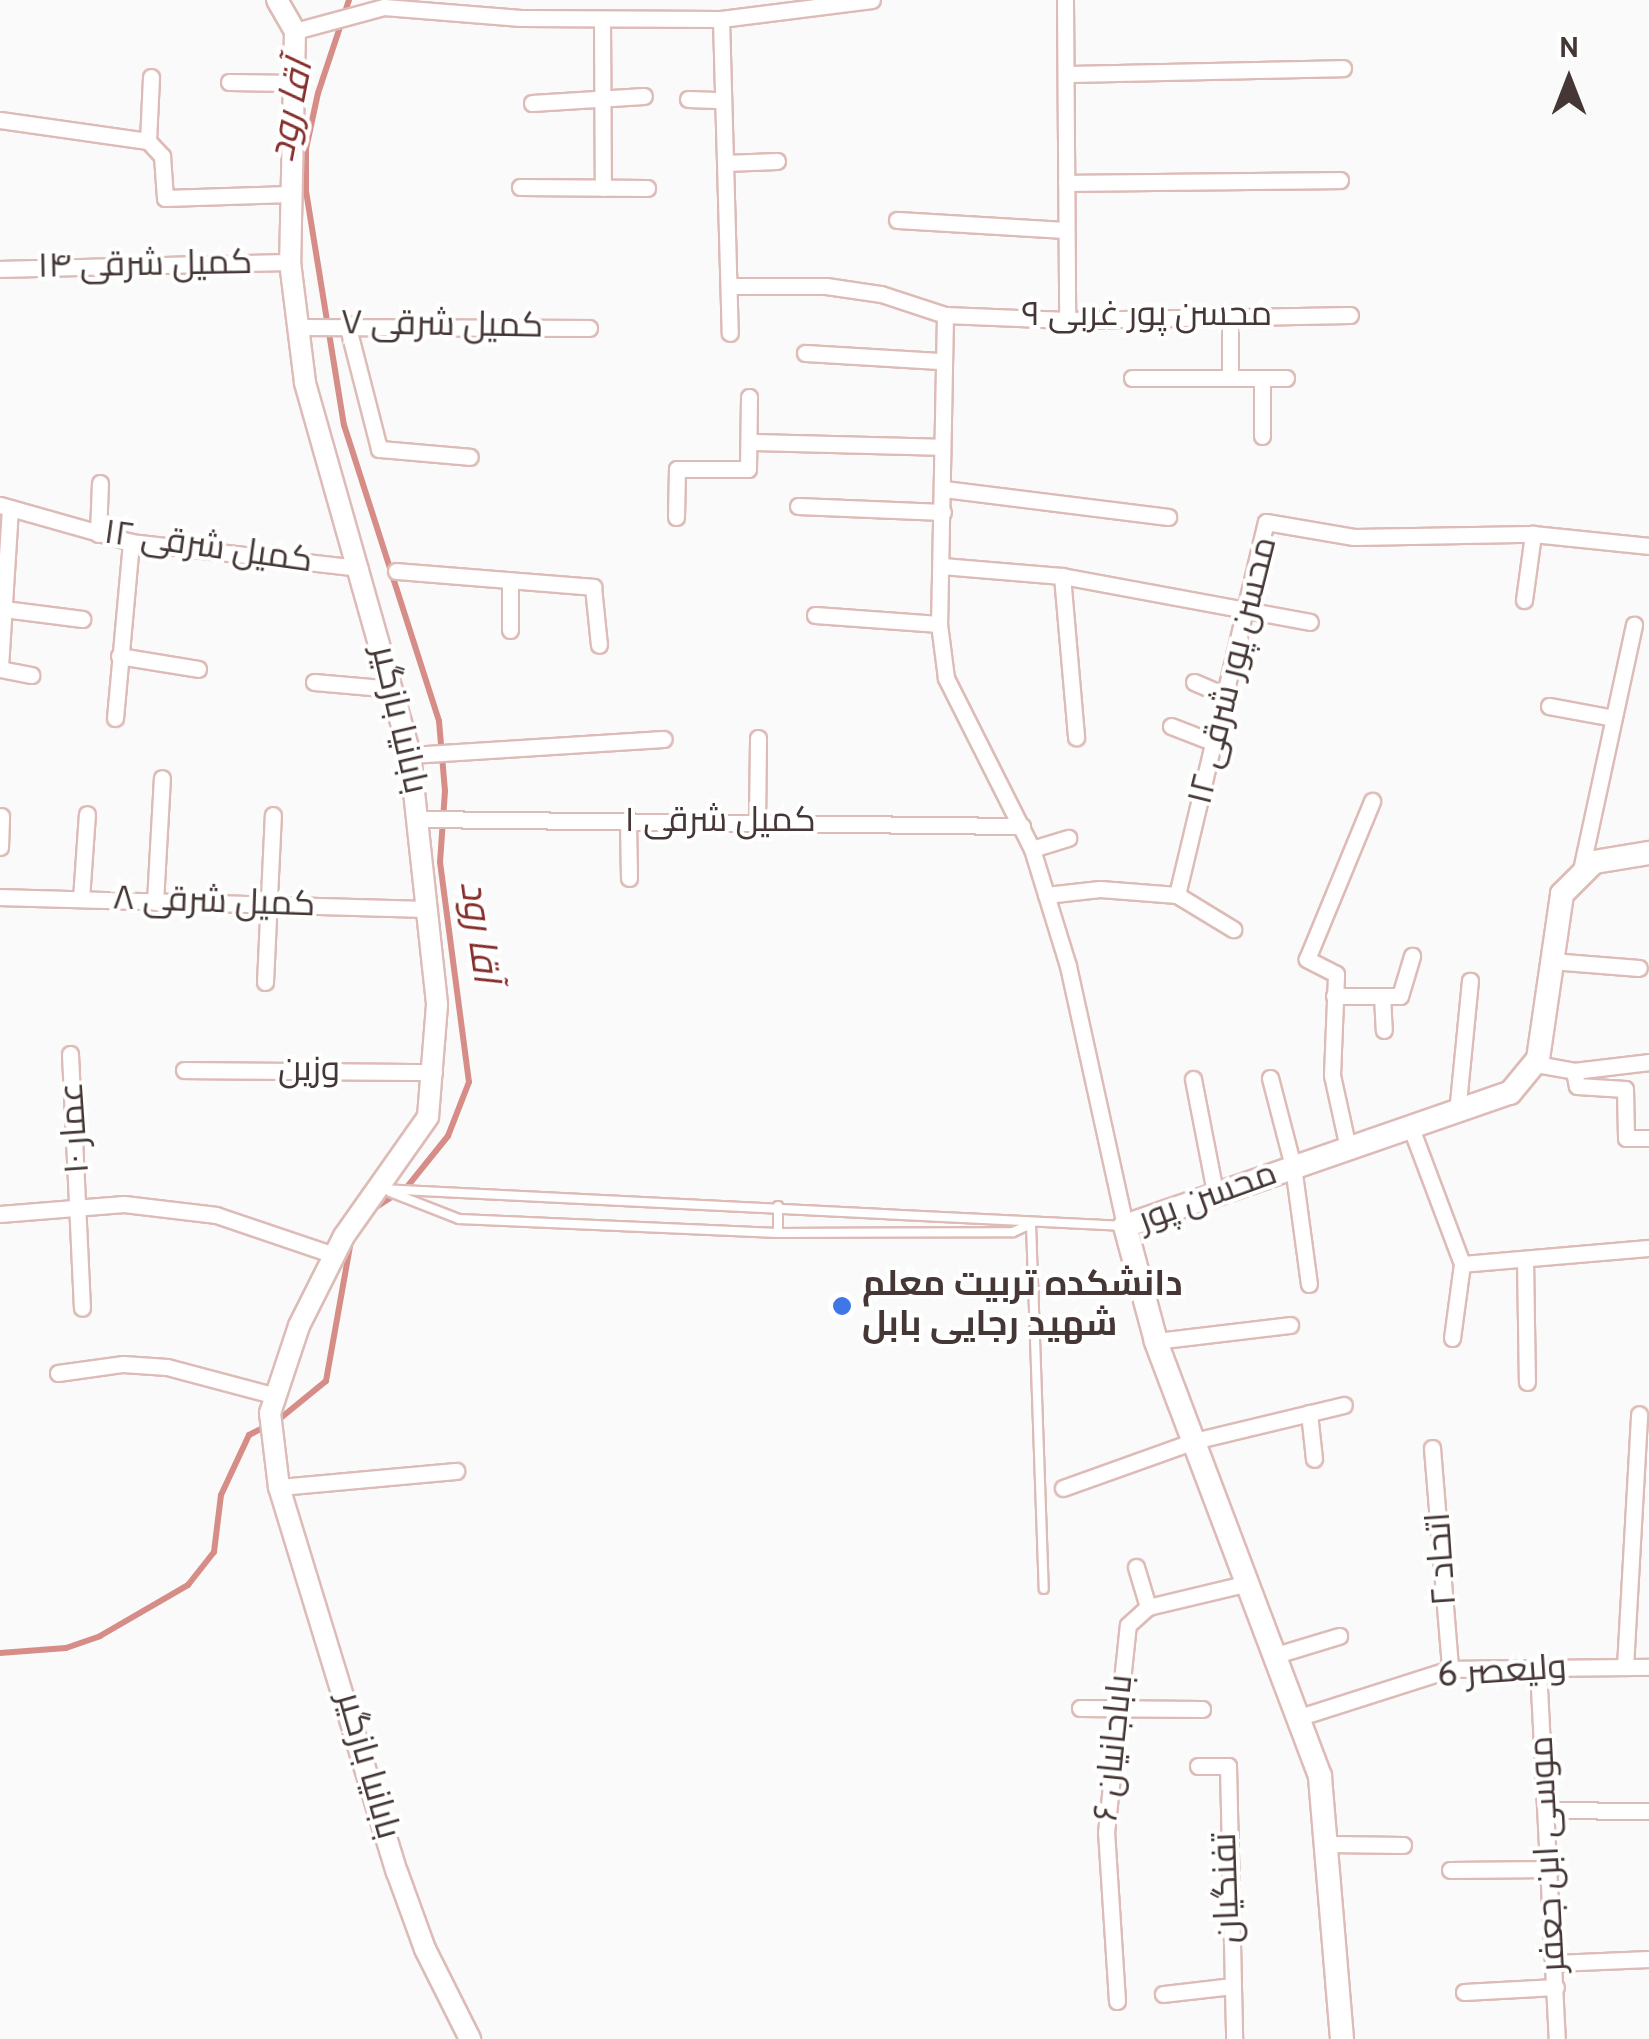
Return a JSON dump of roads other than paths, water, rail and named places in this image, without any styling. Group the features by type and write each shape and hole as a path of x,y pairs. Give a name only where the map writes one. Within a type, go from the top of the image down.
{"main road":[{"path":"1536,1064 1556,908 1581,870 1608,857 1649,853"},
{"name":"محسن پور","path":"1342,2039 1330,1844 1320,1776 1156,1341 1125,1226 1510,1094 1536,1064"}],"street":[{"path":"277,0 295,31 384,8 443,5 521,18 602,20 721,18 866,1"},
{"path":"521,18 524,0"},
{"path":"1066,0 1066,320"},
{"path":"721,18 730,333"},
{"path":"602,20 602,188"},
{"name":"بابانیا بازگیر","path":"295,31 290,262 306,326 305,383 410,755 438,1006 428,1117 334,1255 299,1326 273,1405 277,1476 397,1872 425,1949 470,2039"},
{"path":"1066,74 1343,68"},
{"path":"148,141 151,78"},
{"path":"229,82 293,83"},
{"path":"532,103 644,96"},
{"path":"688,99 723,100"},
{"path":"0,120 148,141 162,156 165,198 290,194"},
{"path":"725,163 777,161"},
{"path":"1066,183 1340,180"},
{"path":"520,187 647,188"},
{"path":"897,220 1066,230"},
{"name":"کمیل شرقی ۱۴","path":"0,269 290,262"},
{"name":"محسن پور غربی ۹","path":"729,286 826,286 881,294 945,314 1066,320 1350,316"},
{"path":"945,314 940,360 944,512 939,624 946,678 1032,849 1125,1226"},
{"path":"1230,316 1230,378"},
{"path":"340,324 379,449 470,456"},
{"name":"کمیل شرقی ۷","path":"306,326 589,328"},
{"path":"806,353 940,360"},
{"path":"1132,378 1286,378"},
{"path":"1262,378 1262,436"},
{"path":"676,517 678,469 748,469 752,442 749,397"},
{"path":"752,442 940,447"},
{"path":"98,534 100,483"},
{"path":"944,490 1168,517"},
{"path":"5,506 0,669 31,675"},
{"name":"کمیل شرقی ۱۲","path":"5,506 130,542 360,568"},
{"path":"798,506 944,512"},
{"name":"محسن پور شرقی ۱۲","path":"1178,895 1266,522 1354,537 1533,534 1649,546"},
{"path":"1524,600 1533,534"},
{"path":"115,718 130,542"},
{"path":"942,566 1062,576 1310,622"},
{"path":"396,572 593,587 599,645"},
{"path":"1062,576 1076,738"},
{"path":"510,582 510,630"},
{"path":"4,609 82,619"},
{"path":"816,615 939,624"},
{"path":"1581,870 1610,717 1634,625"},
{"path":"119,656 198,669"},
{"path":"314,682 394,689"},
{"path":"1194,682 1225,695"},
{"path":"1549,706 1610,717"},
{"path":"1171,726 1215,743"},
{"path":"757,822 758,738"},
{"path":"410,755 663,739"},
{"path":"154,902 162,778"},
{"path":"1348,1148 1332,1074 1336,974 1306,959 1372,801"},
{"path":"81,899 87,814"},
{"path":"265,982 272,815"},
{"path":"0,847 1,816"},
{"name":"کمیل شرقی ۱","path":"419,819 1022,826"},
{"path":"628,821 630,878"},
{"path":"1032,849 1068,838"},
{"path":"1046,895 1100,889 1178,895 1234,929"},
{"name":"کمیل شرقی ۸","path":"0,897 428,910"},
{"path":"1334,996 1400,996 1412,956"},
{"path":"1550,961 1639,968"},
{"path":"1458,1113 1470,982"},
{"path":"1382,996 1384,1030"},
{"name":"عمار ۱۰","path":"70,1054 81,1202 82,1308"},
{"path":"1536,1064 1574,1071 1649,1062"},
{"name":"وزین","path":"184,1070 434,1072"},
{"path":"1574,1071 1577,1086 1625,1089 1626,1138 1649,1138"},
{"path":"1270,1078 1293,1166 1309,1284"},
{"path":"1194,1079 1216,1192"},
{"path":"1410,1128 1462,1264 1452,1338"},
{"path":"0,1214 81,1202 216,1215 334,1255"},
{"path":"1462,1264 1649,1248"},
{"path":"1525,1259 1526,1382"},
{"path":"1156,1341 1290,1325"},
{"path":"58,1373 167,1367 273,1405"},
{"path":"1063,1488 1194,1441 1344,1405"},
{"path":"1309,1413 1314,1459"},
{"path":"1625,1667 1632,1550 1643,1461 1639,1414"},
{"name":"اتحاد ۲","path":"1432,1448 1450,1669"},
{"path":"277,1476 456,1471"},
{"path":"1632,1550 1649,1551"},
{"path":"1136,1567 1148,1607 1249,1583"},
{"name":"باباجانیان ۶","path":"1117,2001 1106,1833 1128,1625 1148,1607"},
{"path":"1276,1655 1339,1636"},
{"name":"ولیعصر 6","path":"1300,1717 1450,1669 1649,1667"},
{"name":"موسی ابن جعفر","path":"1538,1668 1549,1810 1557,2039"},
{"path":"1080,1708 1117,1712 1202,1709"},
{"name":"تفنگیان","path":"1198,1766 1228,1766 1234,2039"},
{"path":"1549,1810 1649,1811"},
{"path":"1330,1844 1403,1844"},
{"path":"1450,1870 1551,1869"},
{"path":"1555,1963 1649,1959"},
{"path":"1163,1994 1232,1986"},
{"path":"1464,1992 1556,1986"}],"lane":[{"path":"381,1189 459,1219 778,1232 1012,1232 1031,1224"},
{"path":"381,1189 1125,1226"},
{"path":"778,1206 778,1232"},
{"path":"1031,1224 1044,1589"}],"waterway":[{"name":"آقا رود","path":"349,0 318,93 306,149 306,191 344,425 439,721 445,791 440,862 469,1082 448,1136 407,1187 370,1211"},
{"name":"آقا رود","path":"277,1421 326,1381 351,1240"},
{"name":"آقا رود","path":"0,1653 66,1648 100,1636 188,1585 214,1552 221,1495 249,1435 265,1427"}],"place":[{"name":"دانشکده تربیت معلم شهید رجایی بابل","path":"842,1306"}]}
